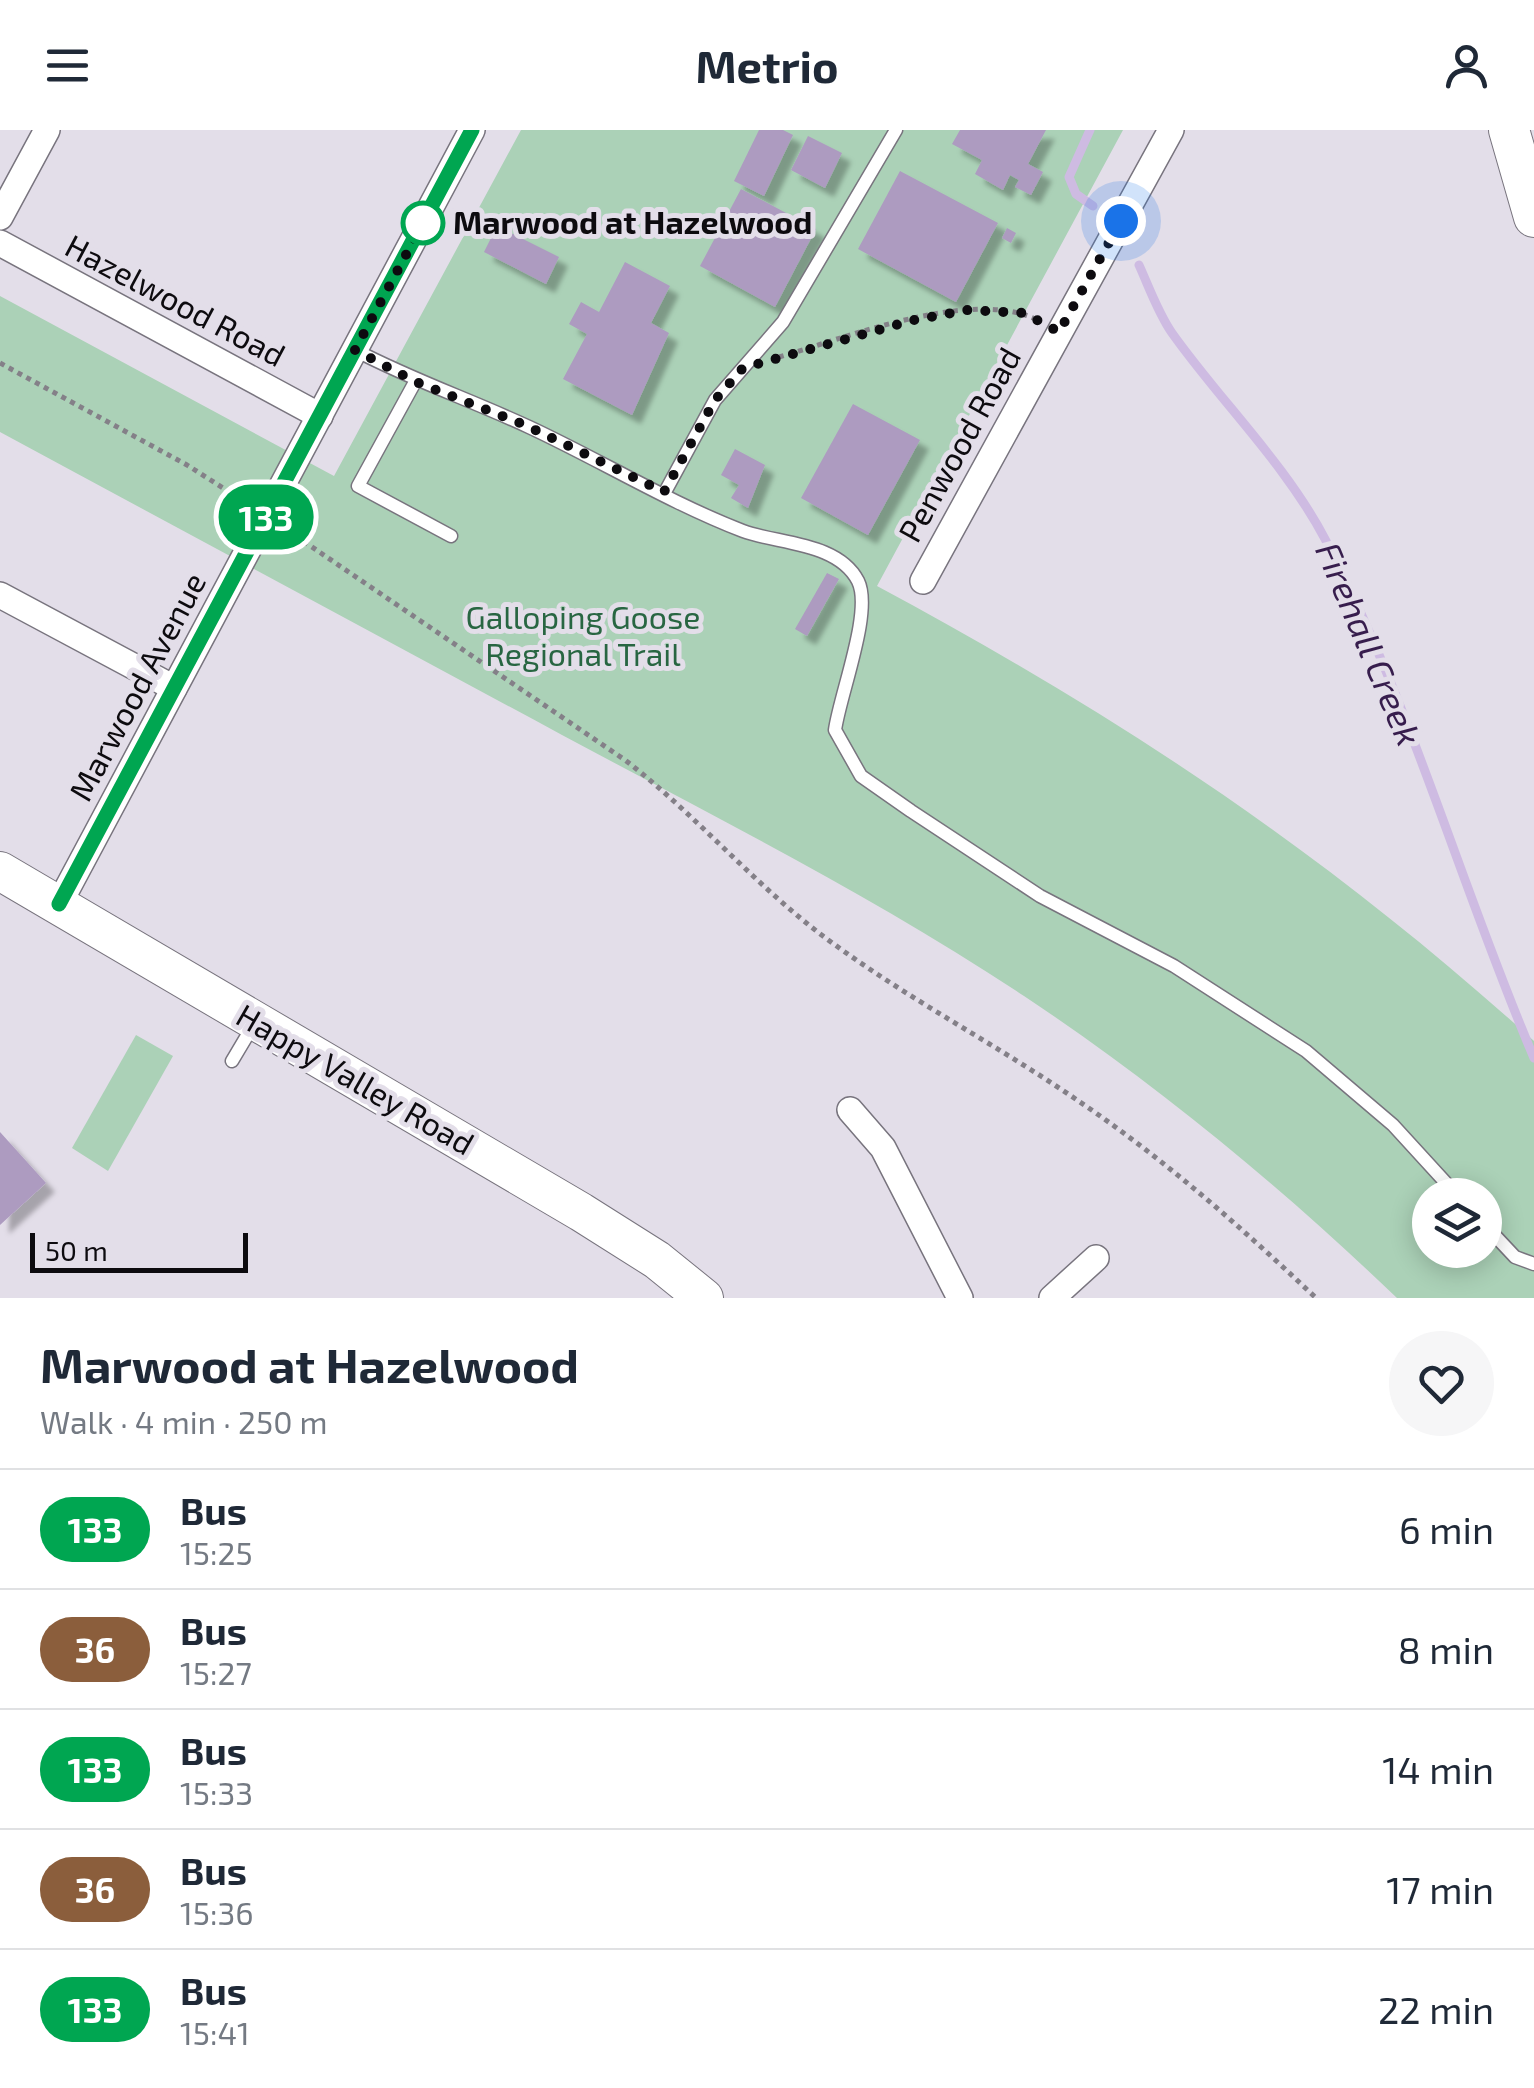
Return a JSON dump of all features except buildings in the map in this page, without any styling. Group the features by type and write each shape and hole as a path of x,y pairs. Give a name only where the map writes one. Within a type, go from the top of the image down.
{"main road":[{"path":"1509,130 1534,217"},
{"name":"Happy Valley Road","path":"0,870 581,1212 657,1260 704,1298"}],"street":[{"path":"0,216 48,130"},
{"name":"Marwood Avenue","path":"59,904 472,130"},
{"name":"Penwood Road","path":"923,581 1172,130"},
{"name":"Hazelwood Road","path":"0,243 320,416"},
{"path":"0,595 174,688"},
{"path":"850,1110 882,1148 960,1298"},
{"path":"1052,1298 1096,1258"}],"lane":[{"path":"664,492 715,400 782,322 896,130"},
{"path":"355,350 416,382 525,425 745,532 794,541 849,568 860,584 863,611 835,730 862,776 1040,896 1174,966 1306,1051 1393,1125 1441,1178"},
{"path":"416,382 358,486 451,536"},
{"path":"232,1061 255,1022"},
{"path":"1502,1243 1516,1257 1534,1264"}],"path":[{"path":"743,368 914,320 968,310 1024,313 1059,332"},
{"path":"0,363 187,465 267,516 476,663 626,760 670,795 819,933 963,1031 1076,1100 1171,1170 1316,1298"}],"green space":[{"name":"Galloping Goose Regional Trail","path":"521,130 1123,130 877,586 1054,686 1220,792 1378,909 1534,1041 1534,1298 1397,1298 1309,1216 1170,1101 1074,1030 968,960 796,860 0,432 0,296 334,476"},
{"path":"136,1035 173,1056 108,1171 72,1148"}],"waterway":[{"name":"Firehall Creek","path":"1090,130 1069,177 1076,194 1093,206"},
{"name":"Firehall Creek","path":"1139,265 1172,333 1291,484 1325,539 1384,666 1534,1058"}],"bus line":[{"name":"133","path":"59,904 472,130"}],"place":[{"name":"Marwood at Hazelwood","path":"423,223"}],"route":[{"path":"423,223 355,350 416,382 525,425 664,492 715,400 743,368 914,320 968,310 1024,313 1059,332 1121,221"}]}
